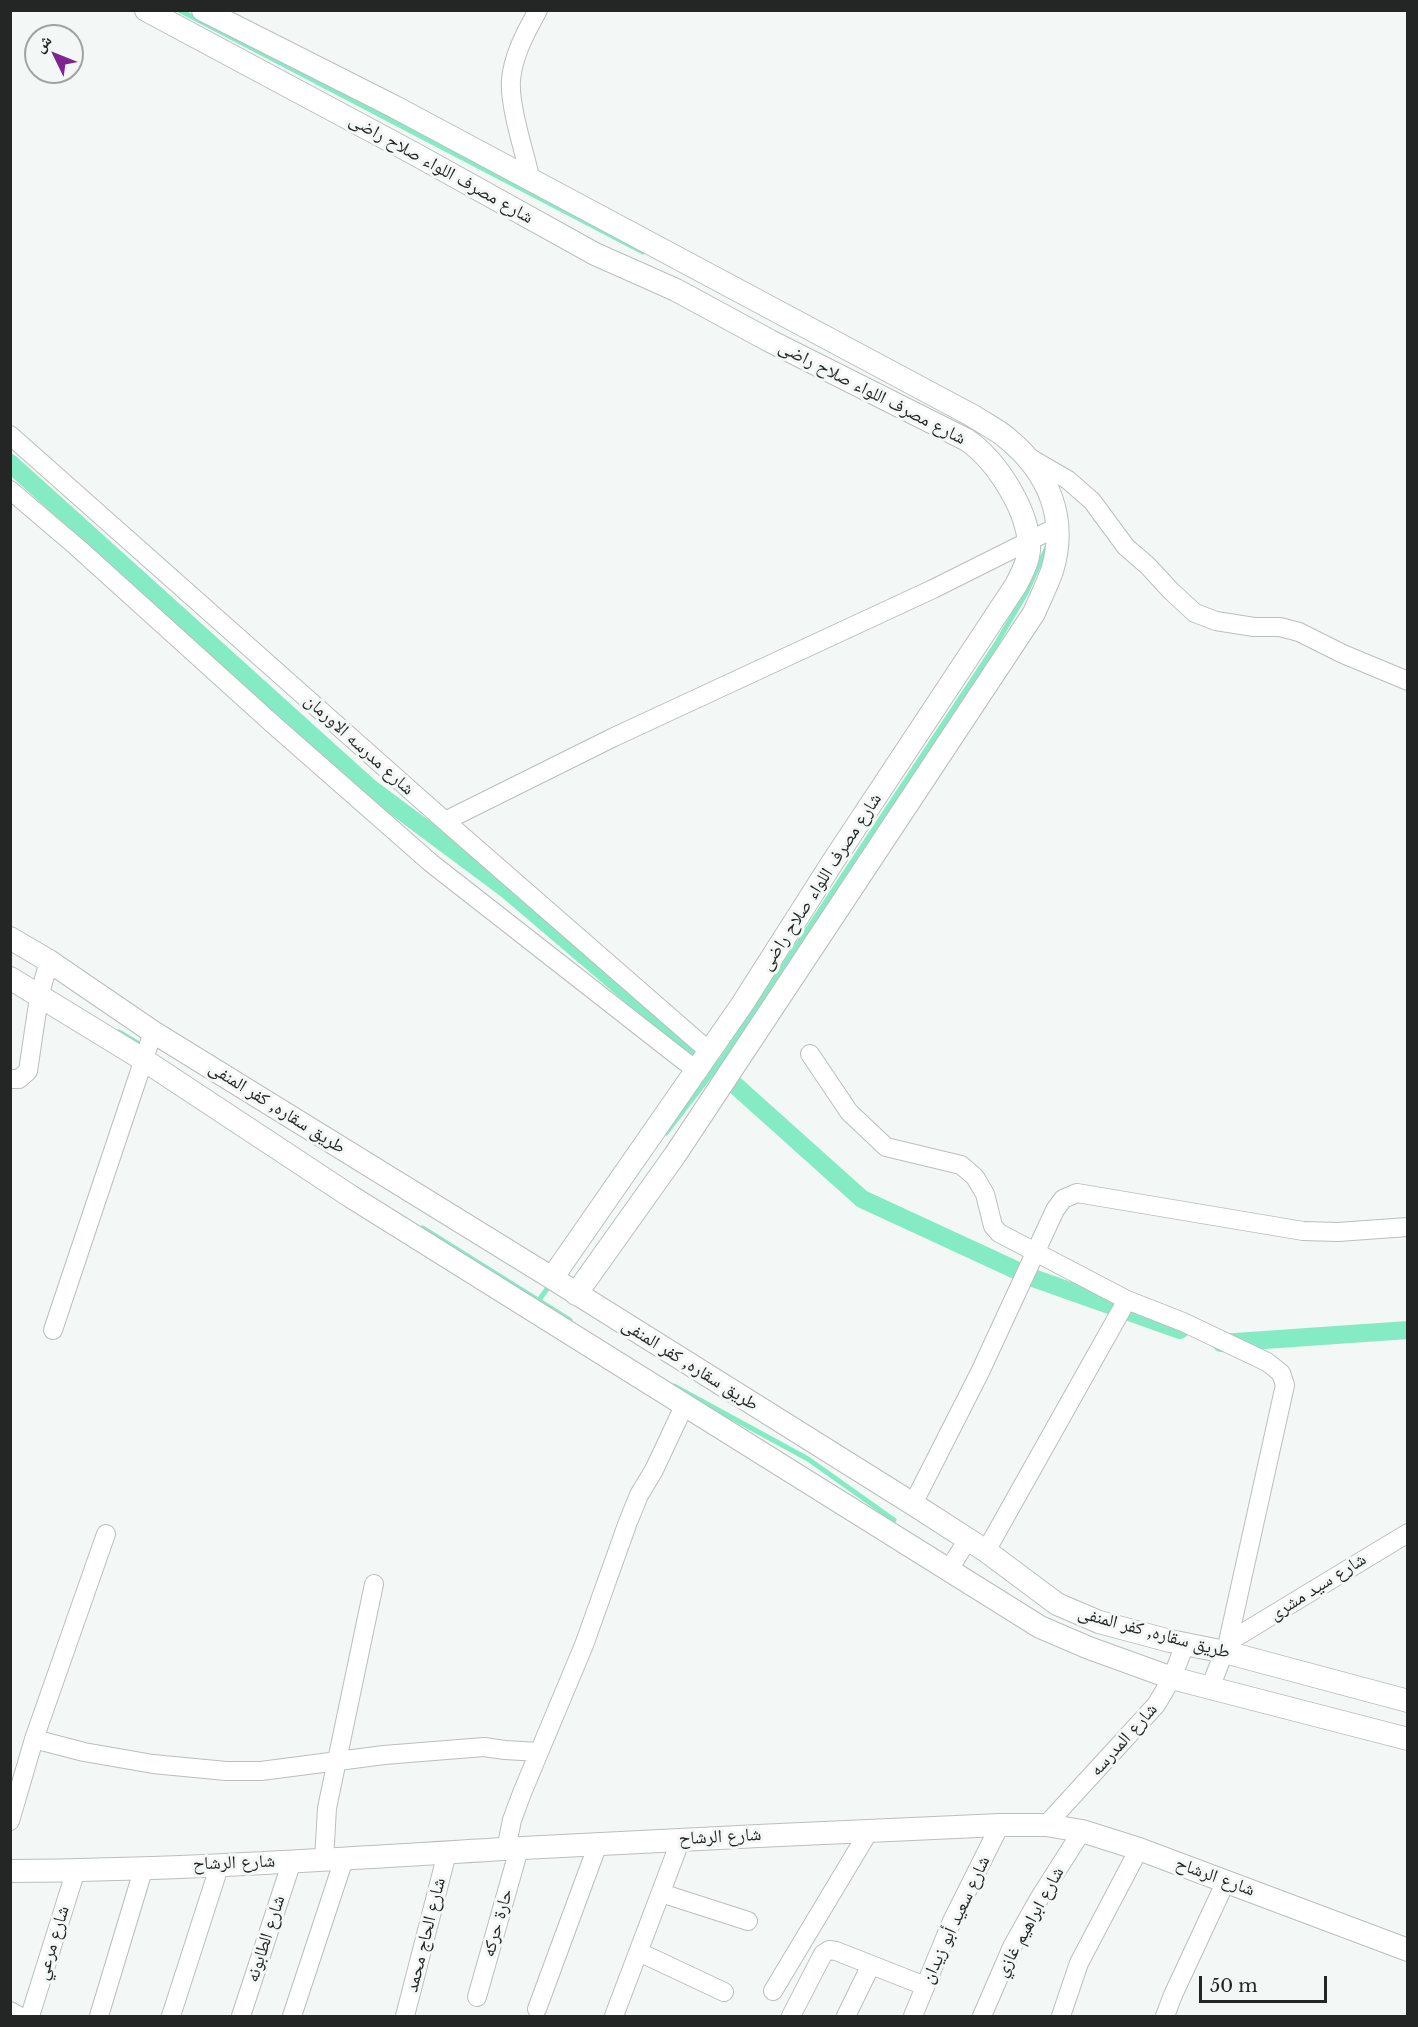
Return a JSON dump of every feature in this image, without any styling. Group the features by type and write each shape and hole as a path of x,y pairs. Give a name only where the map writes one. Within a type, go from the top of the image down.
{"street":[{"name":"شارع مصرف اللواء صلاح راضى","path":"146,10 413,153 595,254 676,290 770,341 967,440 978,447 1001,475 1025,524 1029,551 1026,564 1016,585 812,894 743,1003 552,1278"},
{"name":"شارع مصرف اللواء صلاح راضى","path":"203,10 395,107 973,416 1008,438 1026,456 1047,484 1056,512 1057,546 1052,571 1034,613 675,1155 576,1294"},
{"path":"531,181 512,97 512,79 515,61 538,10"},
{"name":"شارع مدرسه الاورمان","path":"10,435 445,821 710,1052"},
{"path":"1026,456 1068,480 1092,501 1126,548 1148,566 1195,613 1216,621 1254,627 1280,627 1299,632 1343,654 1407,681"},
{"path":"10,490 431,863 719,1089"},
{"path":"445,821 614,737 933,589 1057,527"},
{"path":"812,894 838,908"},
{"name":"طريق سقاره, كفر المنفى","path":"10,938 44,979 144,1060 453,1218 552,1278 723,1407 950,1568 1040,1627 1089,1648 1172,1678 1407,1739"},
{"name":"طريق سقاره, كفر المنفى","path":"10,978 44,979 153,1032 350,1196 685,1404 723,1407 913,1504 1057,1604 1099,1622 1185,1644 1227,1647 1407,1701"},
{"path":"10,1080 19,1079 28,1071 44,979"},
{"path":"743,1003 767,1017"},
{"path":"53,1330 153,1032"},
{"path":"810,1054 849,1112 886,1147 961,1165 975,1177 985,1194 993,1226 999,1233 1127,1300 1183,1322 1267,1362 1281,1373 1285,1385 1227,1647 1210,1688"},
{"path":"913,1504 980,1372 1055,1210 1063,1199 1077,1192 1303,1231 1338,1232 1407,1227"},
{"path":"950,1568 973,1545 1127,1300"},
{"name":"حارة حركه","path":"477,1997 513,1849 512,1820 584,1645 639,1495 658,1462 685,1404"},
{"name":"شارع سيد مشرى","path":"1227,1647 1407,1533"},
{"path":"10,1821 34,1739 106,1534"},
{"path":"292,2016 334,1859 327,1808 374,1584"},
{"name":"شارع المدرسه","path":"1046,1825 1146,1718 1172,1678 1185,1644"},
{"path":"34,1739 84,1752 153,1764 226,1771 261,1771 337,1760 484,1747 539,1752"},
{"name":"شارع سعيد أبو زيدان","path":"913,2016 952,1921 1000,1825"},
{"name":"شارع الرشاح","path":"10,1871 144,1868 681,1839 1046,1825 1082,1831 1139,1849 1407,1950"},
{"path":"773,1991 869,1831"},
{"name":"شارع ابراهيم غازي","path":"982,2016 1012,1947 1040,1897 1082,1831"},
{"path":"614,2016 681,1839"},
{"path":"537,2009 598,1844"},
{"path":"1061,2016 1079,1963 1139,1849"},
{"name":"شارع الحاج محمد","path":"405,2016 447,1853"},
{"name":"شارع الطابونه","path":"241,2016 292,1861"},
{"path":"171,2016 220,1864"},
{"path":"99,2016 144,1868"},
{"name":"شارع مرعي","path":"30,2016 76,1870"},
{"path":"1165,2016 1226,1881"},
{"path":"661,1893 748,1921"},
{"path":"791,2016 825,1952 836,1951 925,1986"},
{"path":"639,1952 724,1992"},
{"path":"846,2016 871,1965"},
{"path":"10,2011 19,2016"}],"waterway":[{"path":"179,10 643,252"},
{"path":"10,463 369,787 506,889 716,1068 862,1199 1033,1278 1180,1330"},
{"path":"666,1133 716,1068 995,646 1026,593 1048,545"},
{"path":"119,1032 144,1047"},
{"path":"423,1228 570,1320"},
{"path":"539,1300 547,1289"},
{"path":"1221,1343 1408,1330"},
{"path":"674,1386 808,1459 894,1520"}]}
